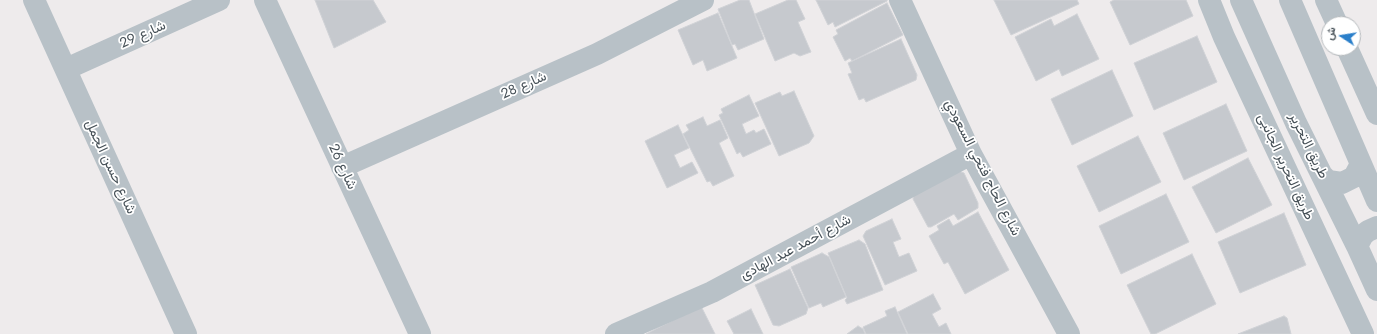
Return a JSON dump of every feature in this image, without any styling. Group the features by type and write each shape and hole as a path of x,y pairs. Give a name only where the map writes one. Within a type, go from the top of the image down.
{"street":[{"name":"شارع حسن الجمل","path":"34,0 186,334"},
{"name":"شارع 29","path":"66,69 219,0"},
{"name":"شارع 26","path":"265,0 420,334"},
{"name":"شارع 28","path":"342,167 596,54 704,0"},
{"name":"شارع الحاج فتحي السعودي","path":"900,0 972,154 1069,334"},
{"name":"طريق التحرير الجانبى","path":"1209,0 1363,334"},
{"name":"طريق التحرير","path":"1241,0 1293,116 1377,290"},
{"path":"1290,0 1377,202"},
{"path":"1326,0 1333,16"},
{"path":"1352,56 1377,114"},
{"name":"شارع أحمد عبد الهادى","path":"616,334 712,292 972,154"},
{"path":"1322,175 1328,181 1342,183 1354,176 1361,164"},
{"path":"1357,246 1363,235 1377,227"}],"building":[{"path":"315,0 373,0 386,22 334,48"},
{"path":"740,0 749,0 764,39 738,50 735,44 732,45 718,9"},
{"path":"788,0 796,0 805,19 798,22 811,52 800,56 794,53 775,61 755,14"},
{"path":"816,0 887,1 835,27 833,22 828,25"},
{"path":"994,0 1077,0 1079,4 1011,35"},
{"path":"1114,0 1186,0 1193,16 1130,45 1110,2"},
{"path":"887,3 903,35 852,61 850,58 845,61 833,37 838,34 836,30"},
{"path":"718,13 737,58 707,71 703,60 693,65 678,30"},
{"path":"1077,14 1099,59 1062,76 1059,69 1036,81 1015,37 1051,19 1054,26"},
{"path":"1197,36 1217,82 1154,110 1134,63"},
{"path":"901,39 917,75 916,80 866,102 864,98 859,100 848,74 852,73 848,63"},
{"path":"1112,70 1133,116 1072,145 1051,99"},
{"path":"794,91 814,136 809,143 779,156 755,103 780,92 782,96"},
{"path":"749,95 759,116 742,124 746,134 754,130 756,133 764,129 771,144 743,157 740,152 737,154 719,115 723,113 721,109"},
{"path":"1226,104 1247,151 1184,180 1163,133"},
{"path":"703,117 707,126 720,120 728,138 719,143 734,176 713,186 710,181 707,182 683,134 689,130 686,125"},
{"path":"678,125 689,148 674,155 680,168 692,162 698,173 667,188 645,141"},
{"path":"1138,136 1161,182 1099,212 1077,166"},
{"path":"1248,158 1272,205 1216,233 1192,187"},
{"path":"958,171 964,173 978,203 978,208 958,220 954,214 931,227 928,227 913,199 914,194"},
{"path":"1166,194 1189,242 1121,274 1099,226"},
{"path":"978,212 1009,270 965,294 948,262 944,264 929,236 939,230 937,226 949,219 953,226"},
{"path":"1284,213 1306,265 1240,293 1218,242"},
{"path":"892,219 901,239 893,242 899,257 909,253 917,271 885,285 863,236 866,231"},
{"path":"859,240 865,244 883,290 847,304 845,300 847,298 828,253"},
{"path":"822,253 829,257 846,297 823,307 821,303 809,308 791,267"},
{"path":"1192,254 1216,304 1155,334 1151,334 1127,285"},
{"path":"790,269 808,308 806,314 779,326 773,325 755,285"},
{"path":"933,294 941,309 932,314 939,327 946,323 951,334 908,334 898,312"},
{"path":"701,306 715,334 646,334"},
{"path":"895,307 907,334 866,334 863,327 887,316 885,311"},
{"path":"751,309 763,334 734,334 727,321"},
{"path":"1284,316 1287,318 1291,334 1238,334"},
{"path":"858,326 863,329 865,334 847,334"}]}
